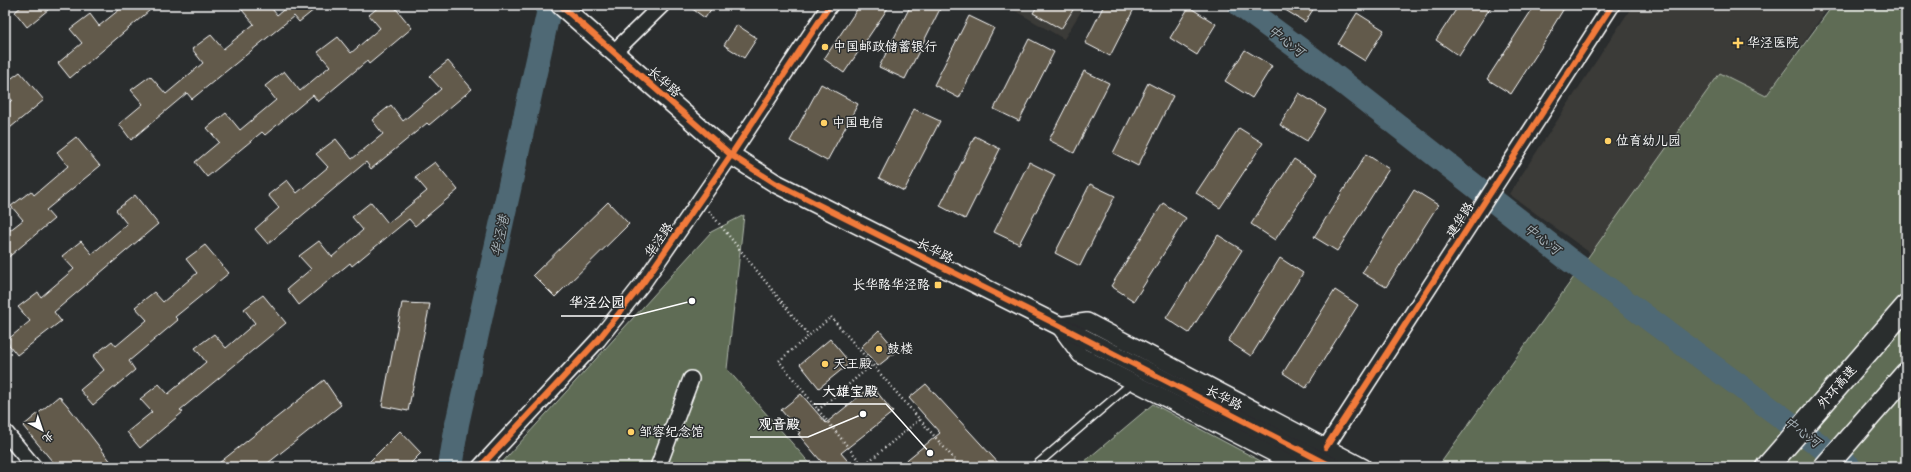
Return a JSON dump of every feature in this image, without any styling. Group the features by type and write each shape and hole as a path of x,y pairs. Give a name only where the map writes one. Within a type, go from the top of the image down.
{"highway":[{"name":"外环高速","path":"1767,467 1906,306"},
{"path":"1826,467 1906,374"}],"street":[{"path":"614,52 662,5"},
{"name":"华泾路","path":"480,467 598,340 647,277 731,155 830,5"},
{"name":"建华路","path":"1326,447 1612,5"},
{"name":"长华路","path":"564,8 731,155 775,183 1058,325 1301,459"},
{"name":"长华路","path":"1058,325 1087,321 1364,467"},
{"name":"长华路","path":"1058,325 1080,355 1133,382 1301,459 1333,467"},
{"path":"658,467 691,379"},
{"path":"5,432 34,467"}],"lane":[{"path":"1034,467 1133,382"}],"path":[{"path":"700,200 809,336"},
{"path":"920,419 864,467 779,361 831,317 920,419 961,467"},
{"path":"818,410 872,364"}],"shaded area":[{"path":"1005,5 1085,5 1064,39"},
{"name":"位育幼儿园","path":"1633,5 1830,5 1766,96 1720,74 1593,255 1509,194"}],"green space":[{"path":"1833,5 1906,5 1906,467 1446,467 1440,464 1720,73 1766,96"},
{"path":"744,215 727,369 813,467 498,467 711,232"},
{"path":"1153,404 1272,467 1078,467"}],"building":[{"path":"23,5 54,5 27,27 15,12"},
{"path":"125,5 156,5 70,78 58,63 82,43 70,29 90,14 99,26"},
{"path":"249,5 269,5 277,15 287,7 285,5 320,5 299,22 294,16 192,99 187,93 131,140 119,124 143,104 131,90 150,76 166,94 203,63 192,49 211,35 223,49 254,24 242,10"},
{"path":"381,5 393,5 412,28 369,64 367,61 318,102 313,95 265,135 262,132 207,177 195,162 219,142 207,128 226,113 240,130 276,100 265,86 284,71 300,91 330,66 318,52 338,37 351,53 380,28 369,15"},
{"path":"687,5 714,5 705,18"},
{"path":"860,5 890,5 844,73 824,59"},
{"path":"911,5 931,5 940,9 905,79 879,67"},
{"path":"1038,5 1076,5 1061,29 1033,13"},
{"path":"1104,5 1136,5 1110,56 1085,43"},
{"path":"1277,5 1316,5 1305,22"},
{"path":"1459,5 1492,5 1459,56 1436,40"},
{"path":"1535,5 1566,5 1552,28 1553,29 1511,94 1487,79"},
{"path":"1189,7 1216,24 1197,55 1170,38"},
{"path":"1357,13 1384,30 1365,61 1338,44"},
{"path":"969,16 994,28 959,98 934,85"},
{"path":"737,25 757,38 744,58 724,45"},
{"path":"1029,39 1054,52 1019,121 994,109"},
{"path":"1245,50 1272,66 1252,98 1225,81"},
{"path":"448,61 472,89 429,125 427,123 371,169 366,162 268,244 255,229 279,208 268,195 287,180 297,193 328,167 316,154 336,139 352,159 383,134 372,120 391,105 403,121 441,89 429,76"},
{"path":"1084,71 1109,83 1074,153 1049,140"},
{"path":"20,72 44,100 5,132 5,106 12,100 5,92 5,83"},
{"path":"1148,83 1173,96 1138,166 1113,153"},
{"name":"中国电信","path":"821,84 858,104 827,161 790,141"},
{"path":"1299,93 1326,110 1307,141 1280,125"},
{"path":"914,109 940,121 904,191 879,178"},
{"path":"1239,128 1263,143 1220,208 1196,193"},
{"path":"975,136 1000,149 965,219 940,206"},
{"path":"76,137 100,166 46,210 54,219 5,260 5,234 23,220 11,206 31,191 34,195 68,166 57,152"},
{"path":"1366,154 1389,169 1337,251 1314,237"},
{"path":"1294,159 1318,174 1275,240 1251,224"},
{"path":"435,162 458,190 415,226 409,219 352,266 350,263 299,305 287,289 311,269 299,256 319,241 332,257 363,230 352,217 371,202 388,223 427,191 415,177"},
{"path":"1029,162 1055,175 1019,244 994,232"},
{"path":"1090,184 1115,196 1080,266 1055,253"},
{"path":"1414,190 1438,205 1386,287 1362,273"},
{"path":"135,195 158,224 54,312 61,321 17,355 6,341 30,321 18,307 38,292 41,297 74,269 62,256 81,241 92,254 127,224 116,210"},
{"path":"608,202 629,224 555,297 533,275"},
{"path":"1163,203 1186,218 1134,301 1111,286"},
{"path":"1218,235 1242,250 1189,333 1166,318"},
{"path":"205,245 229,273 175,317 178,320 129,361 135,370 93,405 80,390 104,370 93,356 112,341 116,346 147,320 135,307 154,292 163,302 197,273 186,259"},
{"path":"1280,258 1303,273 1251,356 1228,341"},
{"path":"1335,290 1358,305 1306,388 1283,373"},
{"path":"263,295 286,323 180,410 183,412 140,448 127,432 152,412 140,399 159,384 168,394 206,362 195,348 214,334 226,348 255,323 244,309"},
{"path":"402,303 430,304 408,411 382,406"},
{"name":"鼓楼","path":"879,330 897,351 878,366 861,347"},
{"name":"天王殿","path":"830,339 850,363 819,388 800,364"},
{"path":"324,380 341,405 263,467 214,467"},
{"path":"926,384 1002,467 898,467 940,433 909,398"},
{"path":"872,386 893,412 841,453 853,467 826,467 798,434 800,433 781,410 801,394 826,423"},
{"path":"59,396 115,467 57,467 23,426"},
{"path":"400,431 421,453 407,467 364,467"}],"waterway":[{"name":"华泾港","path":"450,467 457,424 550,5"},
{"name":"中心河","path":"1240,5 1313,59 1568,259 1849,467"}],"cycle path":[{"path":"560,5 731,155 775,183 1058,325 1333,467"},
{"path":"480,467 598,340 643,283 731,155 830,5"},
{"path":"1326,447 1612,5"}],"place":[{"name":"华泾医院","path":"1738,43"},
{"name":"中国邮政储蓄银行","path":"825,47"},
{"name":"中国电信","path":"824,123"},
{"name":"位育幼儿园","path":"1608,141"},
{"name":"长华路华泾路","path":"938,285"},
{"name":"华泾公园","path":"692,301"},
{"name":"鼓楼","path":"879,349"},
{"name":"天王殿","path":"825,364"},
{"name":"观音殿","path":"863,414"},
{"name":"邹容纪念馆","path":"631,432"},
{"name":"大雄宝殿","path":"930,453"}]}
